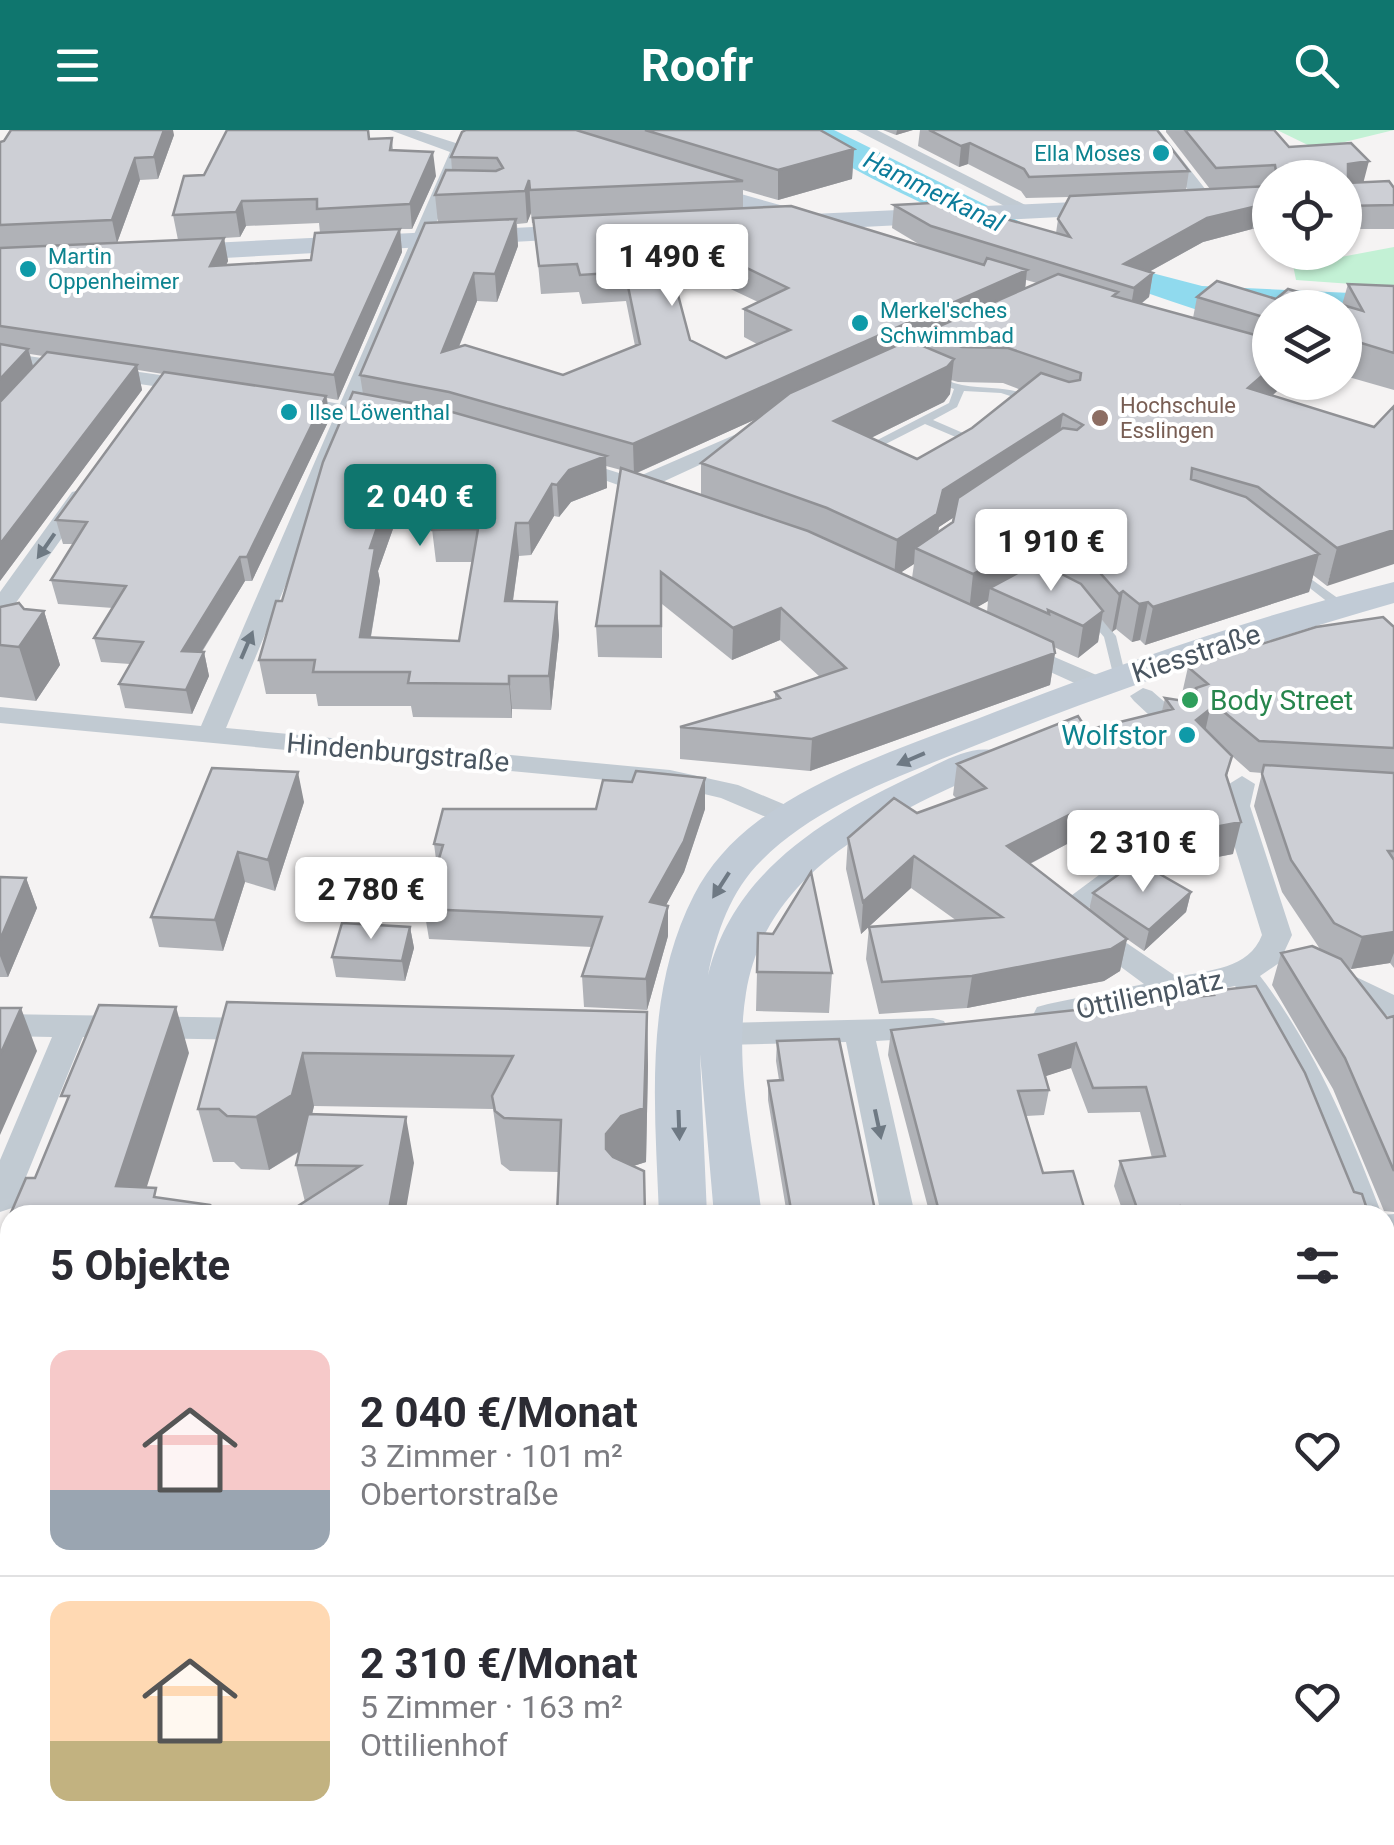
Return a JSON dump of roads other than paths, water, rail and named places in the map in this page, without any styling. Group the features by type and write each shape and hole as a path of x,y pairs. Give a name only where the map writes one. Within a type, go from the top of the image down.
{"main road":[{"path":"664,178 812,222"},
{"path":"1194,203 1238,201"},
{"path":"728,226 1147,205"},
{"path":"146,254 617,231"},
{"name":"Kiesstraße","path":"692,1043 693,948 713,896 747,851 790,818 846,788 1002,722 1121,686 1342,606 1394,592"},
{"name":"Kiesstraße","path":"866,814 1070,723 1121,686 1394,618"},
{"path":"790,818 816,823 866,814"},
{"path":"796,861 866,814"},
{"path":"684,1205 692,1043 724,993 751,920 796,861 804,843 790,818"},
{"path":"692,1043 735,1205"}],"street":[{"path":"398,130 461,150 504,130"},
{"path":"864,130 1024,211"},
{"path":"1151,130 1194,203"},
{"path":"894,145 927,135"},
{"path":"210,735 416,241 445,196 461,150"},
{"path":"888,238 894,224 926,216"},
{"path":"812,222 866,240"},
{"path":"0,358 47,372 158,389 218,390"},
{"path":"272,398 397,420"},
{"path":"637,485 788,417"},
{"path":"547,456 680,501"},
{"path":"0,609 97,474"},
{"path":"996,639 1121,686 1174,724"},
{"name":"Hindenburgstraße","path":"0,715 670,778 729,791 790,818"},
{"path":"1219,766 1252,785 1236,806 1277,935 1275,946 1394,1008"},
{"path":"1117,876 1062,913 1171,988"},
{"name":"Ottilienplatz","path":"1017,1020 1242,974 1275,946"},
{"path":"1242,974 1267,1004 1333,1131 1361,1205"},
{"path":"0,1026 302,1030"},
{"path":"0,1200 72,1026"},
{"path":"692,1043 956,1027"},
{"path":"858,1033 896,1205"}],"lane":[{"path":"918,373 960,388 1002,390 1054,406"},
{"path":"878,458 863,451 954,405 960,388"},
{"path":"927,420 966,438 938,456"},
{"path":"1289,567 1342,606"},
{"path":"1069,600 1086,608 1110,636 1121,686"}],"water":[{"name":"Hammerkanal","path":"787,130 834,130 1047,235 1152,273 1202,286 1287,290 1252,290 1250,327 1012,243 841,162"},
{"path":"1362,294 1394,295 1362,303"}],"place":[{"name":"Ella Moses","path":"1161,153"},
{"name":"Martin Oppenheimer","path":"28,269"},
{"name":"Merkel'sches Schwimmbad","path":"860,323"},
{"name":"Ilse Löwenthal","path":"289,412"},
{"name":"Hochschule Esslingen","path":"1100,418"},
{"name":"Body Street","path":"1190,700"},
{"name":"Wolfstor","path":"1187,735"}]}
